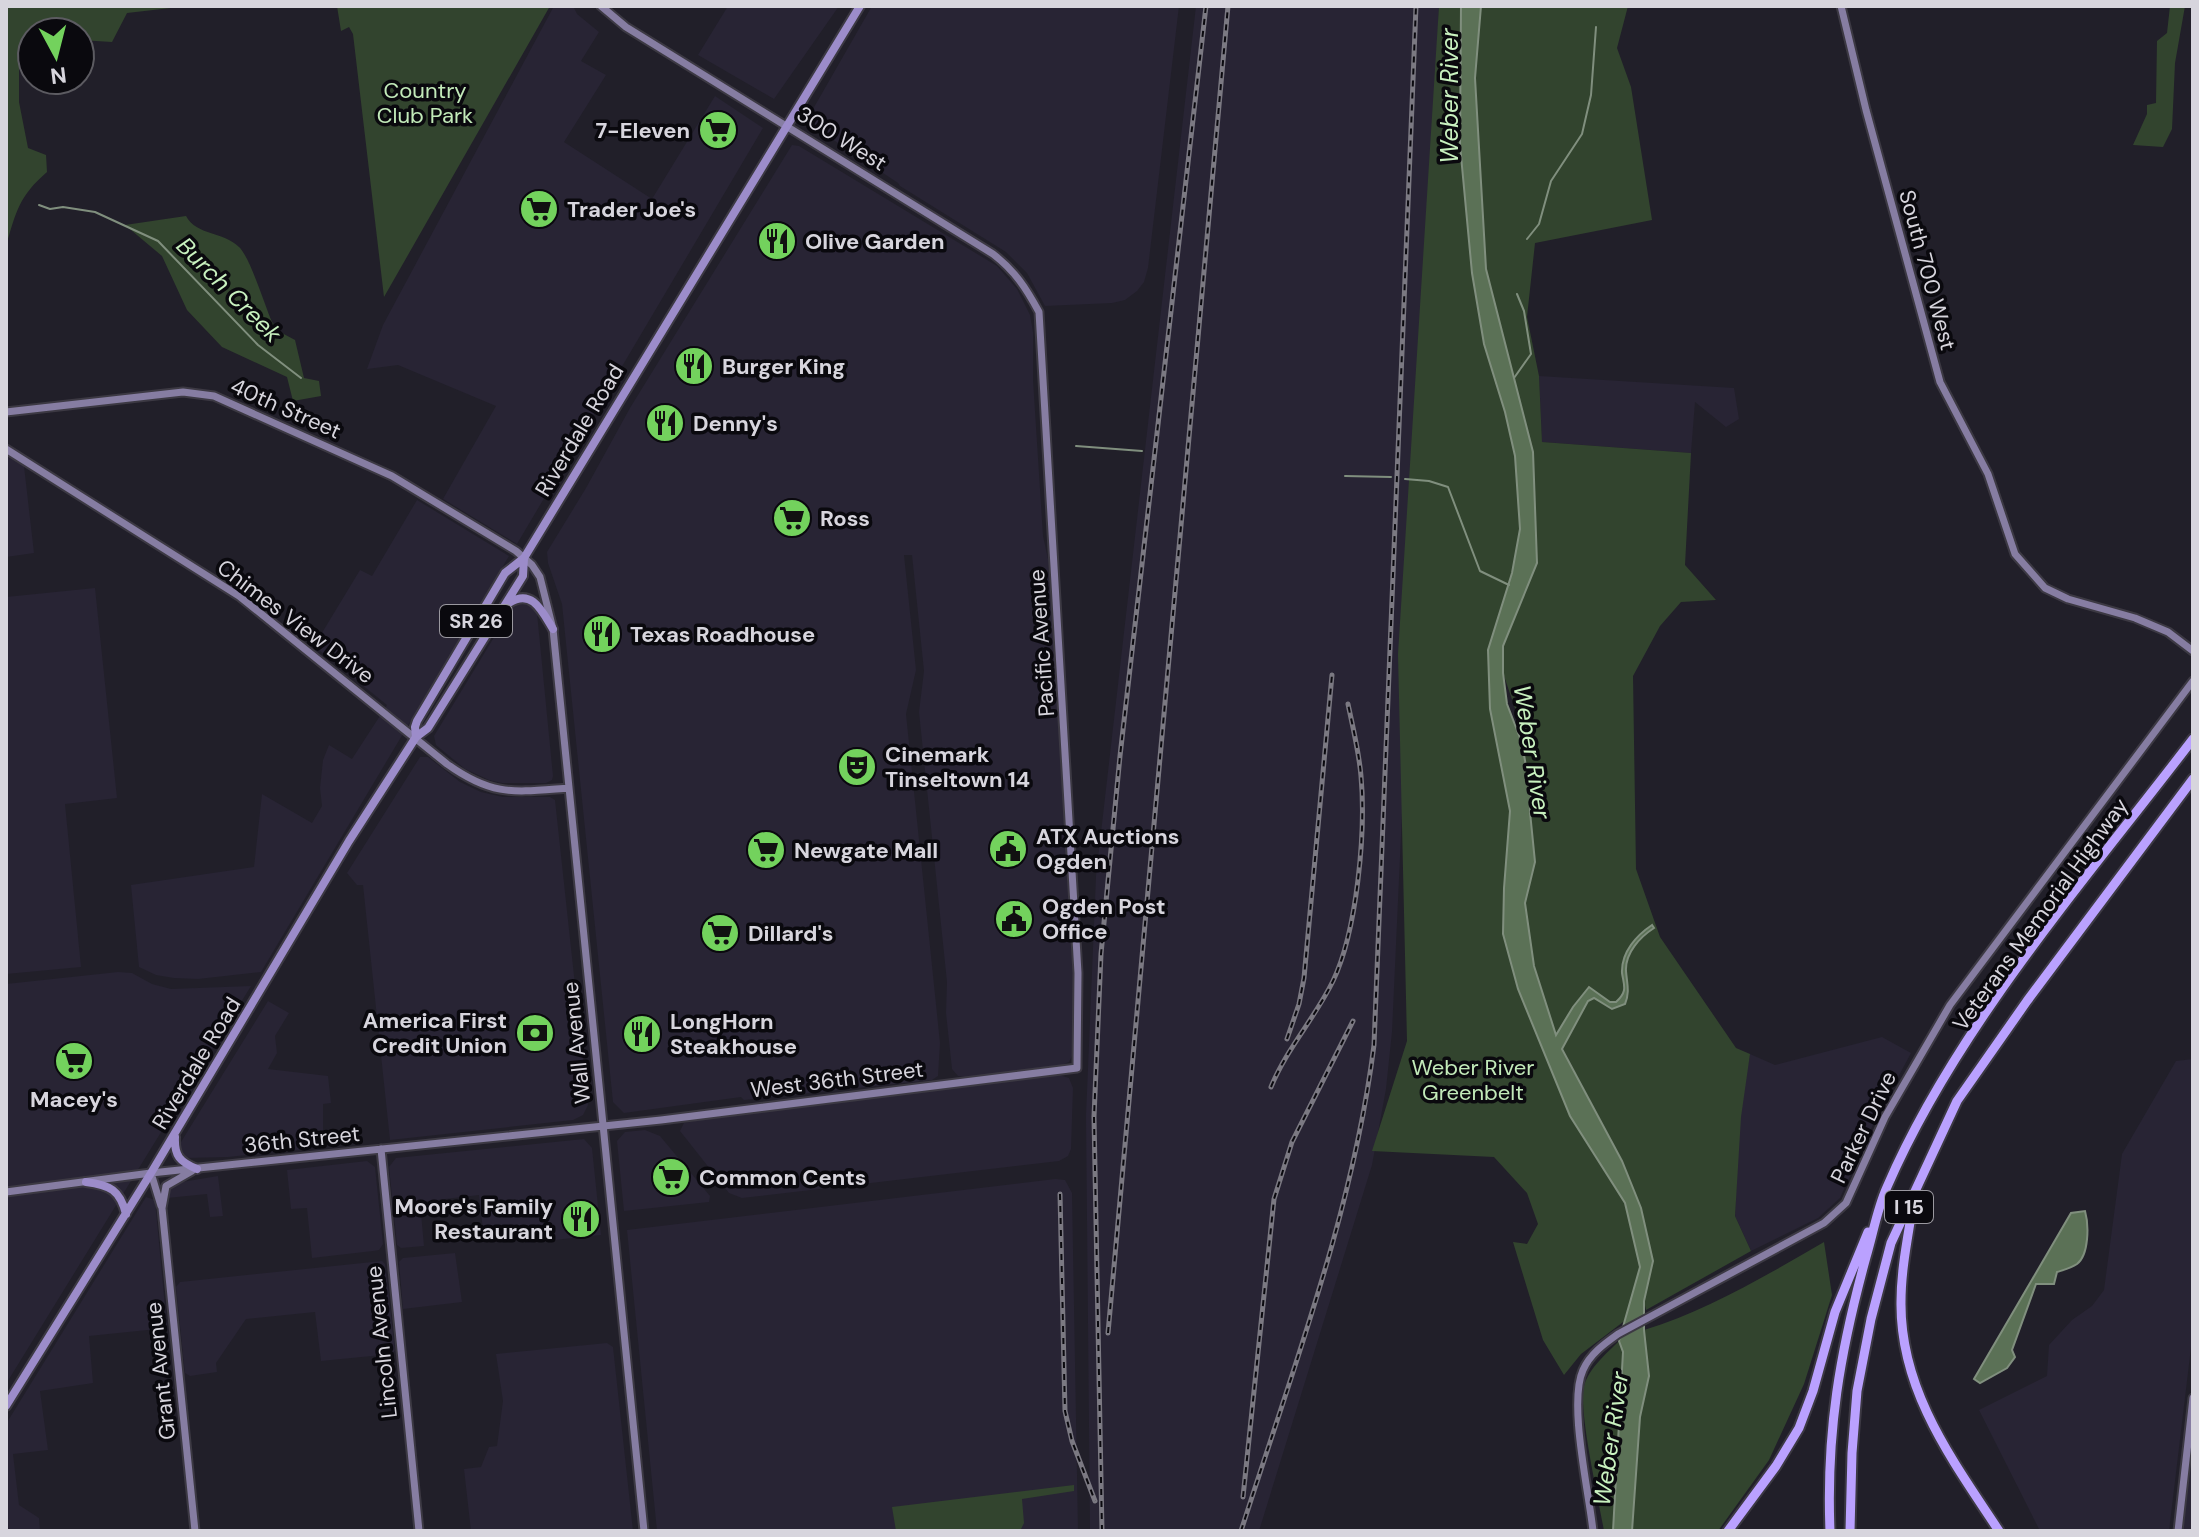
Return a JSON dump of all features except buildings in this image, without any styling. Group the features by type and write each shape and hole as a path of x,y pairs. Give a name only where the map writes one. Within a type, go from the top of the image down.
{"highway":[{"name":"Veterans Memorial Highway","path":"1830,1531 1830,1443 1845,1335 1885,1192 1905,1148 1943,1080 2007,983 2193,739"},
{"name":"Veterans Memorial Highway","path":"1850,1531 1857,1391 1871,1319 1891,1243 1957,1101 2027,1001 2193,779"},
{"path":"1728,1531 1776,1466 1799,1428 1813,1391 1835,1312 1885,1192"},
{"path":"1915,1193 1900,1305 1909,1364 1917,1391 1940,1440 1999,1531"}],"main road":[{"name":"SR 26","path":"787,125 860,6"},
{"name":"Riverdale Road","path":"6,1406 151,1173 349,841 416,737 428,728 523,576 524,558 529,547 787,125"},
{"name":"Riverdale Road","path":"416,737 417,721 505,573 524,558"},
{"path":"504,605 519,597 530,598 541,608 553,629"},
{"path":"175,1133 177,1156 197,1169"},
{"path":"86,1182 114,1189 122,1199 126,1214"}],"street":[{"name":"300 West","path":"601,6 635,33 993,254 1010,267 1026,286 1039,312"},
{"name":"South 700 West","path":"1841,6 1940,382 1988,474 2015,554 2045,588 2068,599 2135,618 2168,632 2193,651"},
{"name":"Pacific Avenue","path":"1039,312 1079,998 1077,1068"},
{"name":"40th Street","path":"6,412 183,392 208,394 386,473 524,558"},
{"name":"Chimes View Drive","path":"6,449 239,596 447,764 483,786 506,791 569,788"},
{"name":"Wall Avenue","path":"524,558 542,582 553,629 644,1531"},
{"name":"Parker Drive","path":"1593,1531 1578,1413 1578,1387 1588,1361 1601,1346 1618,1334 1824,1223 1846,1203 1885,1117 1950,1005 2193,681"},
{"name":"West 36th Street","path":"602,1125 1077,1068"},
{"name":"36th Street","path":"6,1192 151,1173 602,1125"},
{"name":"Lincoln Avenue","path":"381,1149 419,1531"},
{"path":"162,1208 167,1183 197,1169"},
{"name":"Grant Avenue","path":"151,1173 162,1208 195,1531"},
{"path":"2178,1531 2193,1398"}],"shaded area":[{"path":"554,6 573,6 577,14 599,32 581,61 606,75 564,142 652,199 715,96 763,128 517,544 443,499 496,406 398,365 367,369 383,325"},
{"path":"728,6 839,6 774,99 698,55"},
{"path":"872,6 1179,6 1148,268 1144,282 1137,291 1125,300 1112,303 1045,306 1027,273 1006,252 900,186 811,125 809,116"},
{"path":"1196,6 1439,6 1392,1032 1386,1089 1372,1165 1259,1531 1090,1531 1086,1116 1096,876"},
{"path":"1461,6 1481,6 1475,78 1486,269 1533,452 1537,563 1503,646 1503,673 1507,704 1522,743 1531,796 1535,862 1525,903 1534,966 1556,1035 1589,987 1610,1002 1620,998 1624,988 1622,965 1627,951 1641,934 1652,925 1654,928 1639,941 1628,958 1625,1004 1612,1009 1594,998 1588,1001 1562,1049 1622,1161 1641,1208 1653,1261 1644,1301 1649,1376 1640,1417 1632,1531 1613,1531 1623,1352 1619,1341 1640,1267 1625,1203 1570,1116 1518,989 1503,934 1510,811 1490,709 1488,650 1512,573 1520,529 1515,456 1484,344 1472,273 1460,145"},
{"path":"792,145 799,146 997,266 1017,289 1030,315 1075,984 1074,1052 1069,1062 1062,1065 966,1077 958,1076 952,1069 946,1013 947,982 919,712 924,671 912,555 904,555 916,670 906,714 940,1043 938,1076 932,1080 744,1100 741,1097 624,1113 613,1102 562,604 547,552 630,408"},
{"path":"1539,376 1734,388 1739,419 1726,427 1695,402 1691,453 1542,442"},
{"path":"6,456 24,466 34,553 6,557"},
{"path":"417,500 509,556 261,972 198,979 156,975 139,967 131,885 254,867 262,794 312,823 322,806 323,760 329,745 352,759 387,705 314,646 360,570 372,576"},
{"path":"95,588 117,798 65,804 81,967 6,974 6,597"},
{"path":"526,601 537,613 553,776 546,783 502,783 465,769 436,745 434,736 513,606"},
{"path":"420,757 428,757 460,782 481,792 503,797 550,797 555,800 588,1105 583,1115 573,1120 390,1140 363,885 357,885 347,873"},
{"path":"132,973 152,984 171,989 251,986 6,1384 6,984"},
{"path":"268,1001 289,1013 275,1036 277,1053 268,1069 328,1076 331,1103 323,1104 323,1147 228,1157 185,1158 178,1148 181,1142"},
{"path":"1882,1037 1911,1053 1876,1118 1840,1198 1818,1218 1751,1251 1735,1216 1739,1116 1750,1054 1775,1065"},
{"path":"2193,1059 2193,1331 2169,1531 2040,1531 1979,1410 2047,1376 2049,1345 2072,1320 2092,1306 2104,1290 2122,1154 2176,1061"},
{"path":"1056,1074 1069,1078 1073,1088 1071,1149 1068,1156 1059,1161 742,1198 729,1193 680,1131 684,1123 758,1109"},
{"path":"645,1130 660,1136 710,1196 709,1202 624,1211 617,1141 625,1132"},
{"path":"584,1139 592,1148 601,1235 526,1243 525,1235 484,1239 479,1195 420,1202 424,1246 401,1248 397,1245 389,1167 396,1158"},
{"path":"367,1161 375,1167 383,1244 379,1250 312,1258 307,1208 291,1209 287,1170"},
{"path":"218,1176 223,1216 210,1217 207,1194 167,1198 170,1184"},
{"path":"1065,1180 1072,1193 1078,1531 657,1531 627,1230"},
{"path":"146,1197 155,1200 167,1328 89,1336 93,1383 40,1391 48,1450 13,1454 19,1505 39,1518 40,1531 6,1531 6,1424"},
{"path":"2085,1211 2087,1239 2081,1260 2057,1272 2054,1284 2036,1284 2012,1350 2015,1357 2007,1368 1980,1383 1974,1379 2071,1213"},
{"path":"455,1253 462,1302 403,1309 399,1262 403,1258"},
{"path":"382,1261 385,1264 395,1350 392,1354 321,1361 315,1312 246,1319 216,1363 217,1372 190,1376 185,1373 176,1287 180,1282"},
{"path":"607,1343 613,1347 633,1531 471,1531 464,1469 481,1467 489,1447 497,1446 503,1401 496,1354"},
{"path":"2193,1450 2193,1531 2183,1531"}],"green space":[{"path":"6,6 188,6 127,13 112,42 96,41 96,16 16,16 16,96 19,96 28,148 46,155 47,172 20,205 6,246"},
{"name":"Country Club Park","path":"337,6 550,6 384,297 353,34 349,27 341,31"},
{"name":"Weber River Greenbelt","path":"1439,6 1461,6 1460,145 1515,456 1520,529 1512,573 1488,650 1510,811 1503,934 1518,989 1570,1116 1625,1203 1640,1267 1627,1319 1581,1354 1564,1375 1543,1340 1513,1242 1527,1244 1538,1224 1527,1193 1494,1157 1372,1151 1407,1041 1398,654"},
{"path":"1481,6 1628,6 1617,48 1631,87 1652,220 1535,243 1527,317 1539,376 1542,442 1691,453 1685,565 1716,600 1681,602 1660,626 1633,676 1636,869 1660,937 1736,1048 1750,1054 1741,1117 1735,1216 1751,1251 1646,1310 1644,1301 1653,1261 1641,1208 1622,1161 1556,1036 1534,966 1525,903 1535,862 1531,796 1519,720 1503,673 1503,647 1537,563 1533,452 1486,269 1475,78"},
{"path":"2170,6 2185,6 2175,63 2172,129 2163,147 2133,145 2147,114 2147,105 2156,103 2157,41 2167,33"},
{"path":"186,216 197,227 226,238 243,252 272,322 280,332 295,340 304,378 319,381 321,396 293,401 287,377 222,347 187,310 162,256 125,225"},
{"path":"1824,1242 1832,1295 1804,1384 1769,1460 1718,1531 1632,1531 1640,1417 1649,1376 1644,1330 1714,1303"},
{"path":"1619,1341 1623,1352 1613,1531 1604,1531 1586,1435 1583,1398 1590,1373"},
{"path":"1074,1485 1074,1491 1022,1499 1024,1523 1020,1531 896,1531 892,1507"}],"waterway":[{"path":"1527,239 1539,224 1551,181 1582,134 1591,95 1596,27"},
{"name":"Burch Creek","path":"39,205 50,209 63,207 95,212 158,241 258,345 301,378"},
{"path":"1514,378 1531,354 1524,311 1517,294"},
{"name":"Burch Creek","path":"1076,446 1142,451"},
{"name":"Burch Creek","path":"1345,476 1391,477"},
{"name":"Burch Creek","path":"1405,479 1429,481 1448,487 1480,571 1509,585"}],"railway":[{"path":"1102,1531 1094,1117 1101,954 1120,756 1206,6"},
{"path":"1108,1333 1228,6"},
{"path":"1241,1531 1336,1230 1352,1169 1374,1045 1416,6"},
{"path":"1287,1039 1304,978 1332,675"},
{"path":"1271,1087 1333,981 1354,909 1361,852 1362,799 1359,758 1348,704"},
{"path":"1243,1497 1274,1199 1292,1142 1353,1021"},
{"path":"1060,1194 1065,1411 1072,1441 1095,1501"}],"place":[{"name":"7-Eleven","path":"718,130"},
{"name":"Trader Joe's","path":"539,209"},
{"name":"Olive Garden","path":"777,241"},
{"name":"Burger King","path":"694,366"},
{"name":"Denny's","path":"665,423"},
{"name":"Ross","path":"792,518"},
{"name":"Texas Roadhouse","path":"602,634"},
{"name":"Cinemark Tinseltown 14","path":"857,767"},
{"name":"ATX Auctions Ogden","path":"1008,849"},
{"name":"Newgate Mall","path":"766,850"},
{"name":"Ogden Post Office","path":"1014,919"},
{"name":"Dillard's","path":"720,933"},
{"name":"America First Credit Union","path":"535,1033"},
{"name":"LongHorn Steakhouse","path":"642,1034"},
{"name":"Macey's","path":"74,1061"},
{"name":"Common Cents","path":"671,1177"},
{"name":"Moore's Family Restaurant","path":"581,1219"}],"water label":[{"name":"Weber River","path":"1450,96"},
{"name":"Weber River","path":"1532,752"},
{"name":"Weber River","path":"1611,1439"}]}
